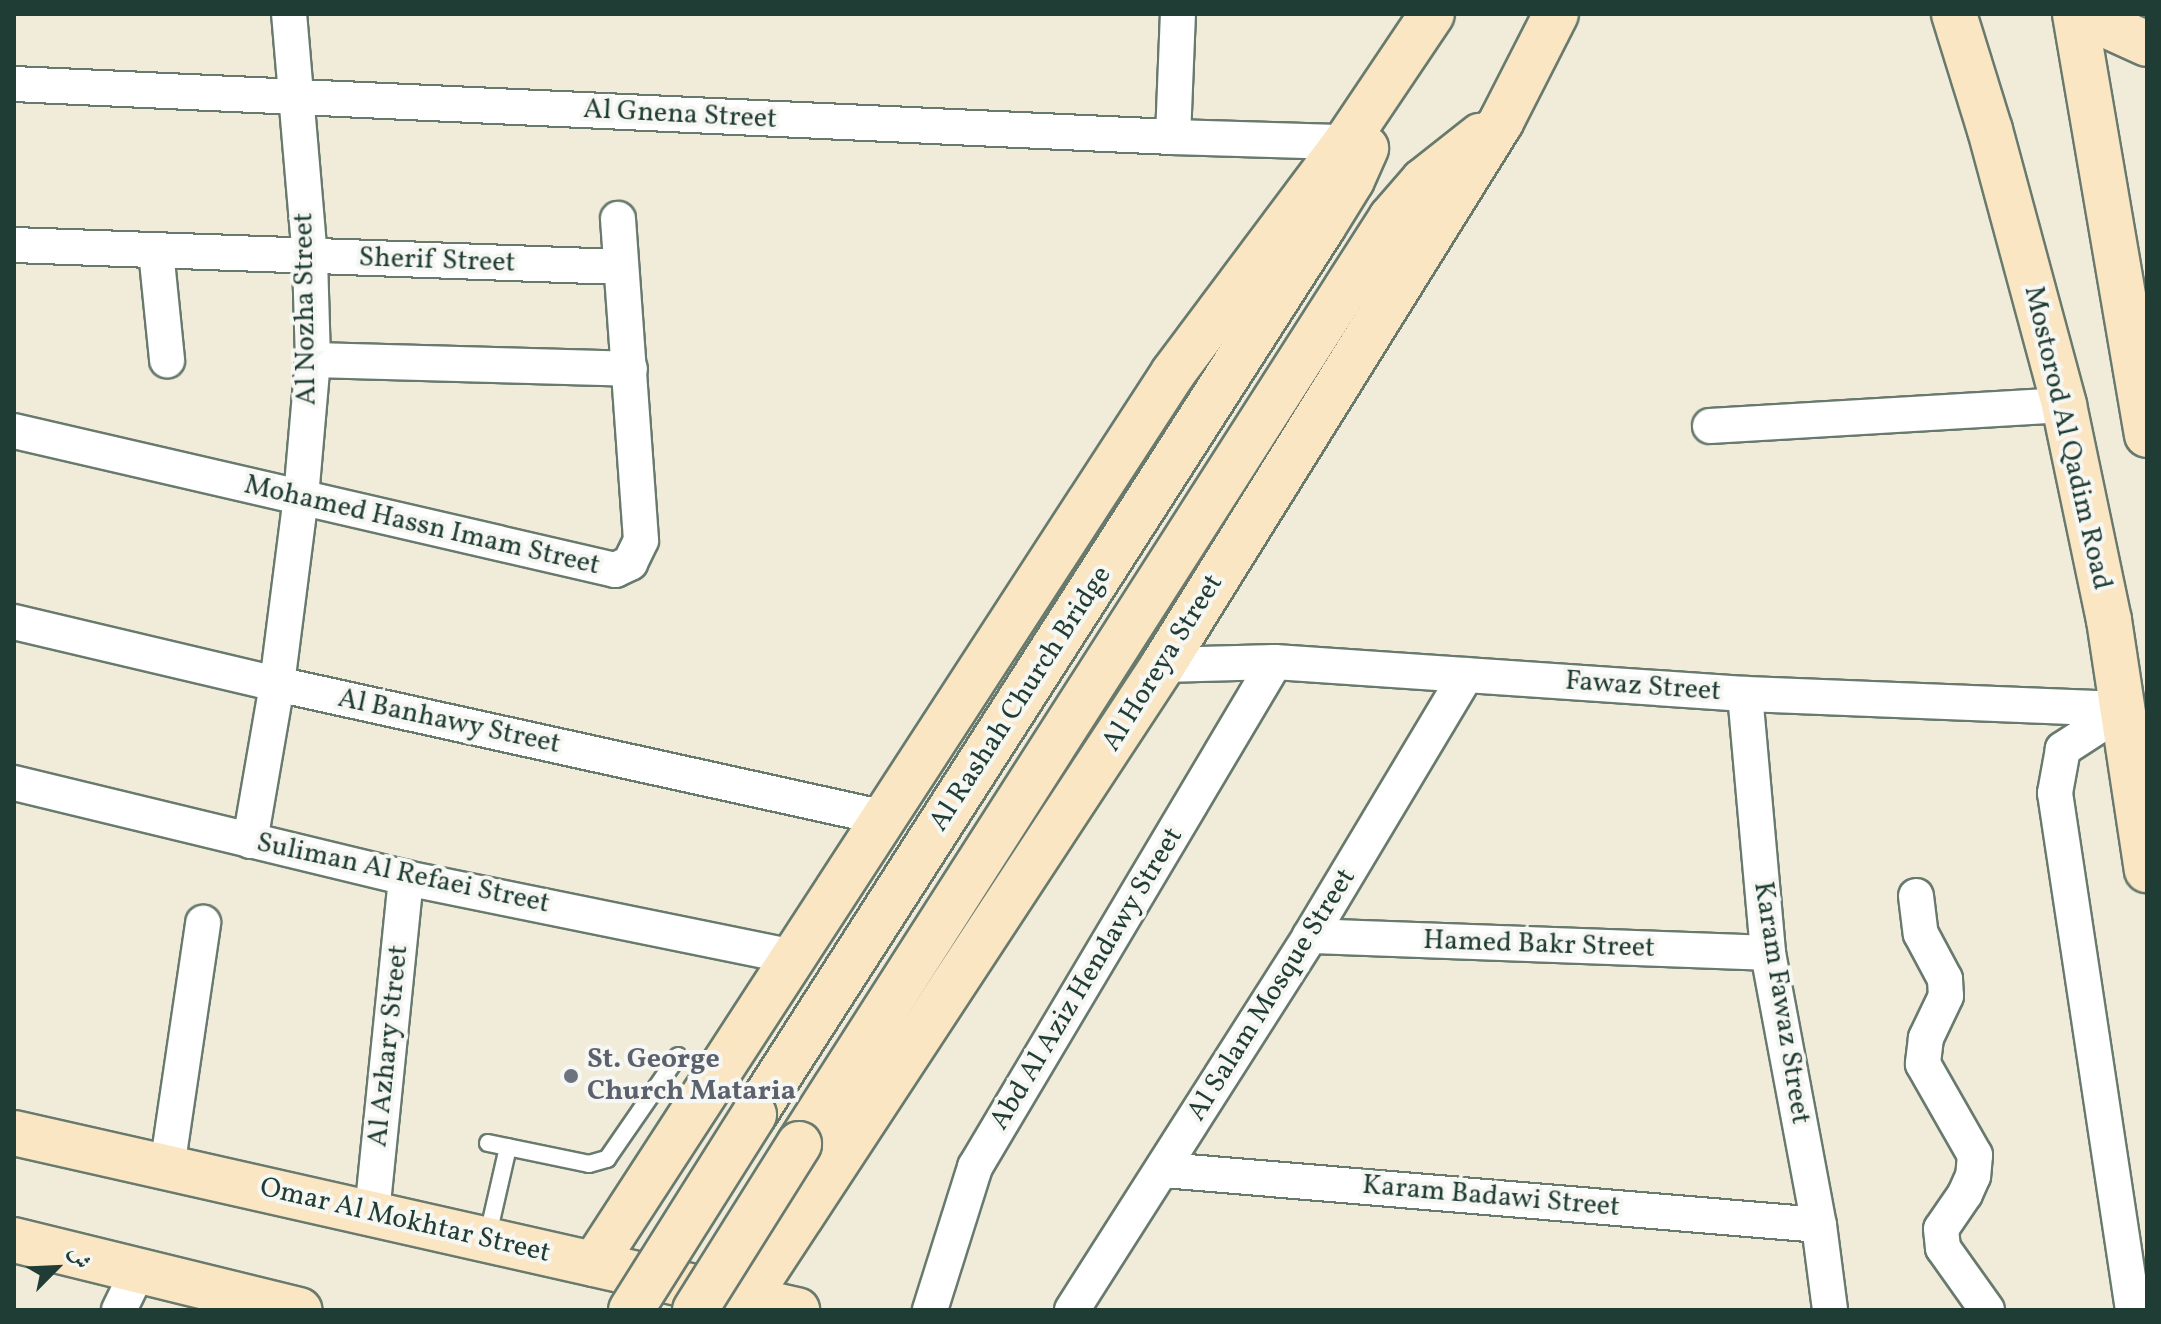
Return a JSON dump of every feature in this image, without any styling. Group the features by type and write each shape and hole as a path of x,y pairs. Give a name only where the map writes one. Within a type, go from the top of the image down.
{"main road":[{"path":"594,1264 1173,373 1346,142 1432,14"},
{"name":"Al Horeya Street","path":"747,1299 1163,665 1501,122 1556,14"},
{"name":"Mostorod Al Qadim Road","path":"1954,14 1994,145 2064,405 2109,620 2147,870"},
{"path":"2075,14 2135,278 2147,435"},
{"path":"2081,14 2147,44"},
{"name":"Al Rashah Church Bridge","path":"631,1310 1345,192 1374,130 1390,77"},
{"name":"Al Rashah Church Bridge","path":"695,1310 1391,218 1442,165 1501,122"},
{"path":"697,1106 688,1143 698,1180 710,1196 743,1215 763,1218 800,1209 816,1197"},
{"name":"Omar Al Mokhtar Street","path":"14,1133 797,1310"},
{"path":"14,1240 288,1309"}],"street":[{"name":"Al Nozha Street","path":"250,841 277,684 301,497 313,360 310,258 289,14"},
{"path":"1173,137 1178,14"},
{"name":"Al Gnena Street","path":"14,84 1173,137 1346,142"},
{"name":"Mohamed Hassn Imam Street","path":"14,431 606,571 623,568 635,556 641,540 618,219"},
{"name":"Sherif Street","path":"14,245 621,267"},
{"path":"156,251 167,360"},
{"path":"313,360 630,369"},
{"path":"1710,426 2064,405"},
{"name":"Al Banhawy Street","path":"14,622 277,684 885,818"},
{"name":"Fawaz Street","path":"1163,665 1275,662 1745,694 2123,709"},
{"name":"Abd Al Aziz Hendawy Street","path":"930,1310 975,1167 1275,662"},
{"name":"Al Salam Mosque Street","path":"1072,1310 1164,1170 1310,936 1466,675"},
{"name":"Karam Fawaz Street","path":"1745,694 1768,953 1819,1225 1830,1310"},
{"path":"2123,709 2063,749 2055,793 2133,1310"},
{"name":"Suliman Al Refaei Street","path":"14,783 406,878 794,957"},
{"name":"Al Azhary Street","path":"372,1213 406,878"},
{"path":"1916,896 1921,934 1945,979 1946,996 1926,1038 1923,1064 1975,1155 1973,1176 1965,1194 1941,1229 1943,1248 1987,1310"},
{"path":"167,1168 203,923"},
{"name":"Hamed Bakr Street","path":"1310,936 1768,953"},
{"name":"Karam Badawi Street","path":"1164,1170 1819,1225"},
{"path":"119,1310 138,1271"}],"lane":[{"path":"488,1143 589,1164 607,1159 678,1056"},
{"path":"487,1239 508,1147"}],"place":[{"name":"St. George Church Mataria","path":"571,1076"}]}
